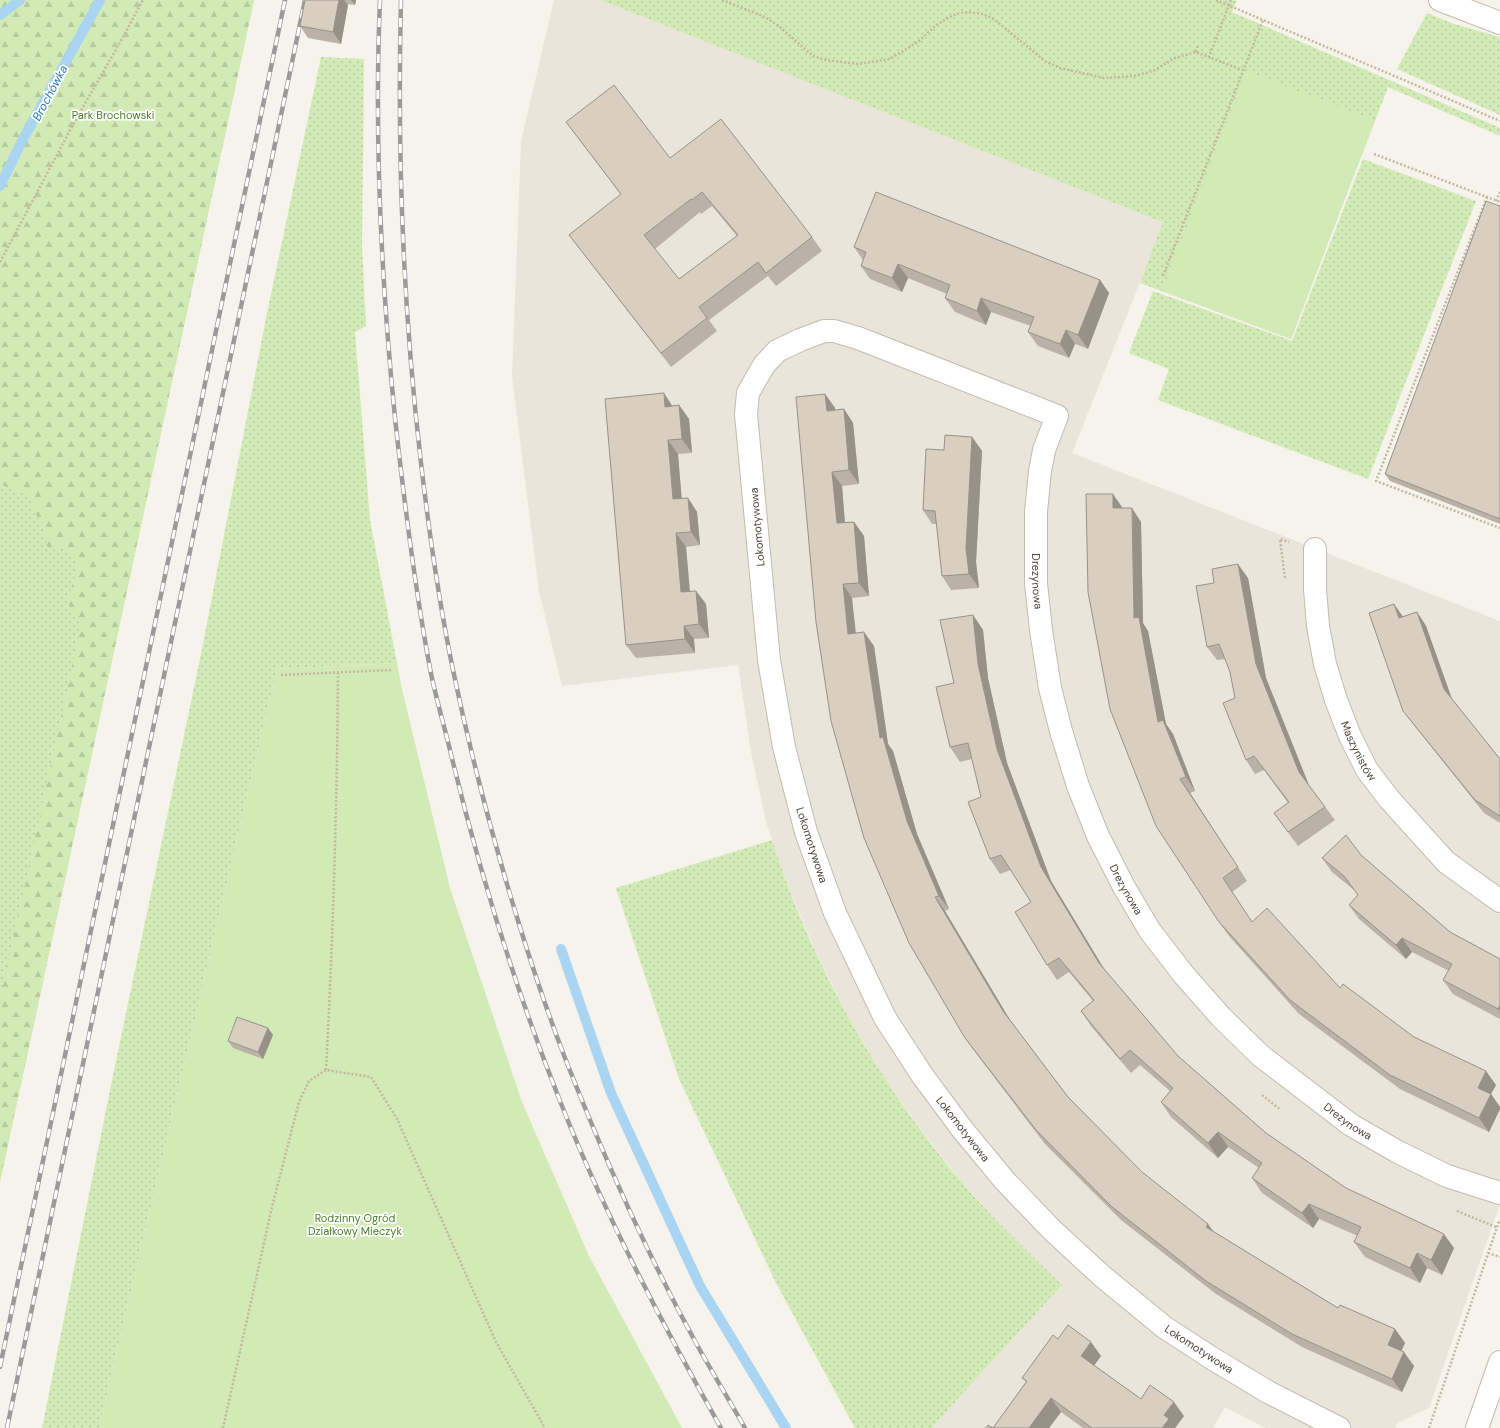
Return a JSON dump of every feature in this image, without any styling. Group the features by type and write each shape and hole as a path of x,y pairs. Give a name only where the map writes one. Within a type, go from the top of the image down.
{"street":[{"path":"1440,0 1500,23"},
{"name":"Lokomotywowa","path":"1057,416 858,338 834,331 824,331 818,333 777,351 764,365 748,393 746,414 769,660 784,747 806,832 835,913 885,1018 922,1075 962,1129 1005,1181 1052,1230 1102,1276 1164,1327 1268,1392 1339,1428"},
{"name":"Drezynowa","path":"1057,416 1044,450 1040,471 1036,512 1036,583 1041,630 1050,688 1061,731 1078,786 1098,836 1124,887 1150,931 1184,975 1221,1017 1262,1056 1351,1125 1398,1152 1446,1176 1500,1193"},
{"name":"Maszynistów","path":"1315,549 1315,589 1318,626 1325,664 1336,700 1350,736 1367,770 1390,800 1446,862 1500,901"},
{"path":"1477,1428 1500,1362"}],"path":[{"path":"0,262 143,0"},
{"path":"722,0 764,17 780,27 813,56 826,60 858,64 890,59 919,41 946,19 956,14 968,12 983,14 995,20 1045,61 1066,70 1104,78 1134,76 1153,71 1175,58 1196,52 1242,70"},
{"path":"1216,0 1500,121"},
{"path":"1209,57 1231,0"},
{"path":"1163,276 1262,20"},
{"path":"1196,52 1198,46"},
{"path":"1374,154 1500,202"},
{"path":"1496,201 1500,192"},
{"path":"1487,197 1376,481 1500,528"},
{"path":"281,675 391,670"},
{"path":"326,1070 332,951 338,673"},
{"path":"223,1428 272,1206 299,1102 309,1081 326,1070 371,1077 396,1120 496,1342 545,1428"},
{"path":"1260,1093 1285,1112"},
{"path":"1452,1209 1496,1227"},
{"path":"1429,1428 1500,1217"},
{"path":"1488,1253 1500,1257"}],"shaded area":[{"path":"554,0 600,0 1164,222 1072,453 1500,621 1500,1204 1429,1408 1397,1423 1395,1428 1266,1428 1225,1407 1213,1428 931,1428 1062,1285 1012,1237 965,1186 922,1131 882,1074 847,1014 816,952 789,888 766,822 751,752 738,665 562,686 539,591 512,377 521,141"}],"green space":[{"name":"Park Brochowski","path":"0,0 254,0 0,1182"},
{"name":"Park Brochowski","path":"0,0 254,0 0,1181 0,1000 81,624 66,599 75,577 76,570 73,558 62,545 56,550 48,548 43,525 30,509 32,501 28,496 0,484"},
{"path":"600,0 1233,0 1237,1 1232,12 1500,128 1500,136 1388,87 1291,339 1140,283 1163,222"},
{"path":"1427,13 1454,24 1500,37 1500,115 1397,69"},
{"path":"321,57 364,59 362,247 366,326 355,332 370,520 397,663 277,669 99,1428 42,1428 111,1085 201,654 267,313"},
{"path":"1246,71 1375,120 1291,339 1162,291"},
{"path":"1363,159 1476,201 1368,479 1158,400 1169,369 1129,353 1153,291 1292,341"},
{"name":"Rodzinny Ogród Działkowy Mieczyk","path":"397,663 450,888 522,1102 589,1256 682,1428 99,1428 277,669"},
{"path":"772,840 789,889 823,968 864,1045 887,1082 912,1118 976,1199 1062,1285 931,1428 855,1428 777,1285 679,1079 616,888"}],"building":[{"path":"305,0 339,0 333,32 300,26"},
{"path":"614,85 670,158 721,119 812,237 766,273 758,262 699,307 707,318 661,353 569,235 621,194 566,122","holes":["702,192 738,235 679,279 644,235"]},
{"path":"876,192 1100,280 1078,335 1066,330 1060,344 1028,332 1034,317 981,298 977,311 945,298 950,285 898,264 892,278 861,266 866,252 854,247"},
{"path":"1486,201 1500,206 1500,519 1385,474"},
{"path":"664,393 665,407 679,405 682,439 668,440 673,499 688,498 691,532 676,533 681,592 696,591 699,624 684,626 685,639 626,645 605,399"},
{"path":"825,394 827,411 844,409 849,470 832,472 837,523 854,522 859,583 843,584 848,634 864,632 880,738 883,737 907,821 939,896 935,897 1003,1011 1068,1097 1142,1172 1208,1224 1206,1227 1338,1308 1340,1305 1395,1329 1388,1345 1404,1352 1392,1379 1292,1334 1206,1281 1111,1206 1036,1130 965,1038 909,943 864,838 831,721 816,622 796,397"},
{"path":"945,435 972,437 966,548 969,574 942,576 935,511 923,510 926,449 944,450"},
{"path":"1086,494 1113,494 1113,508 1132,508 1134,618 1139,617 1158,722 1163,720 1186,777 1180,779 1238,867 1223,878 1252,922 1267,908 1340,988 1343,984 1414,1037 1486,1071 1478,1088 1491,1094 1479,1118 1390,1075 1290,1000 1219,922 1156,826 1110,709 1088,592"},
{"path":"1238,564 1256,664 1299,772 1325,807 1288,832 1274,813 1289,802 1254,756 1246,760 1223,703 1235,698 1230,672 1219,644 1207,647 1196,586 1214,583 1212,569"},
{"path":"1394,604 1399,618 1417,612 1444,689 1500,759 1500,816 1475,800 1403,711 1369,613"},
{"path":"973,615 978,664 997,749 1041,867 1099,963 1178,1056 1266,1133 1346,1188 1444,1234 1431,1260 1417,1253 1410,1268 1354,1242 1361,1227 1309,1204 1302,1213 1252,1178 1262,1163 1218,1132 1208,1143 1161,1102 1173,1088 1130,1050 1120,1059 1081,1011 1094,1000 1059,958 1047,965 1015,912 1031,902 1001,855 990,859 968,802 981,797 968,743 950,747 936,687 954,683 940,620"},
{"path":"1346,835 1361,855 1450,932 1500,959 1500,1005 1498,1009 1443,980 1452,964 1402,938 1396,945 1349,905 1358,895 1344,876 1322,858"},
{"path":"237,1017 268,1028 258,1052 228,1041"},
{"path":"1068,1325 1091,1342 1081,1356 1141,1399 1150,1385 1174,1402 1164,1415 1169,1419 1162,1428 1092,1428 1051,1398 1029,1428 993,1428 1027,1381 1022,1378 1053,1335 1058,1339"},
{"path":"988,1425 993,1428 986,1428"}],"waterway":[{"path":"0,15 20,0"},
{"name":"Brochówka","path":"0,186 22,141 100,0"},
{"path":"561,949 611,1093 700,1286 786,1428"}],"railway":[{"path":"0,1367 285,0"},
{"path":"7,1428 305,0"},
{"path":"380,0 378,52 378,157 390,366 398,449 410,541 424,633 436,696 486,885 514,975 545,1063 579,1147 616,1229 656,1310 721,1428"},
{"path":"401,0 400,116 403,232 415,405 427,515 439,593 453,670 467,734 491,829 519,924 535,975 579,1094 626,1203 660,1274 696,1343 745,1428"}]}
